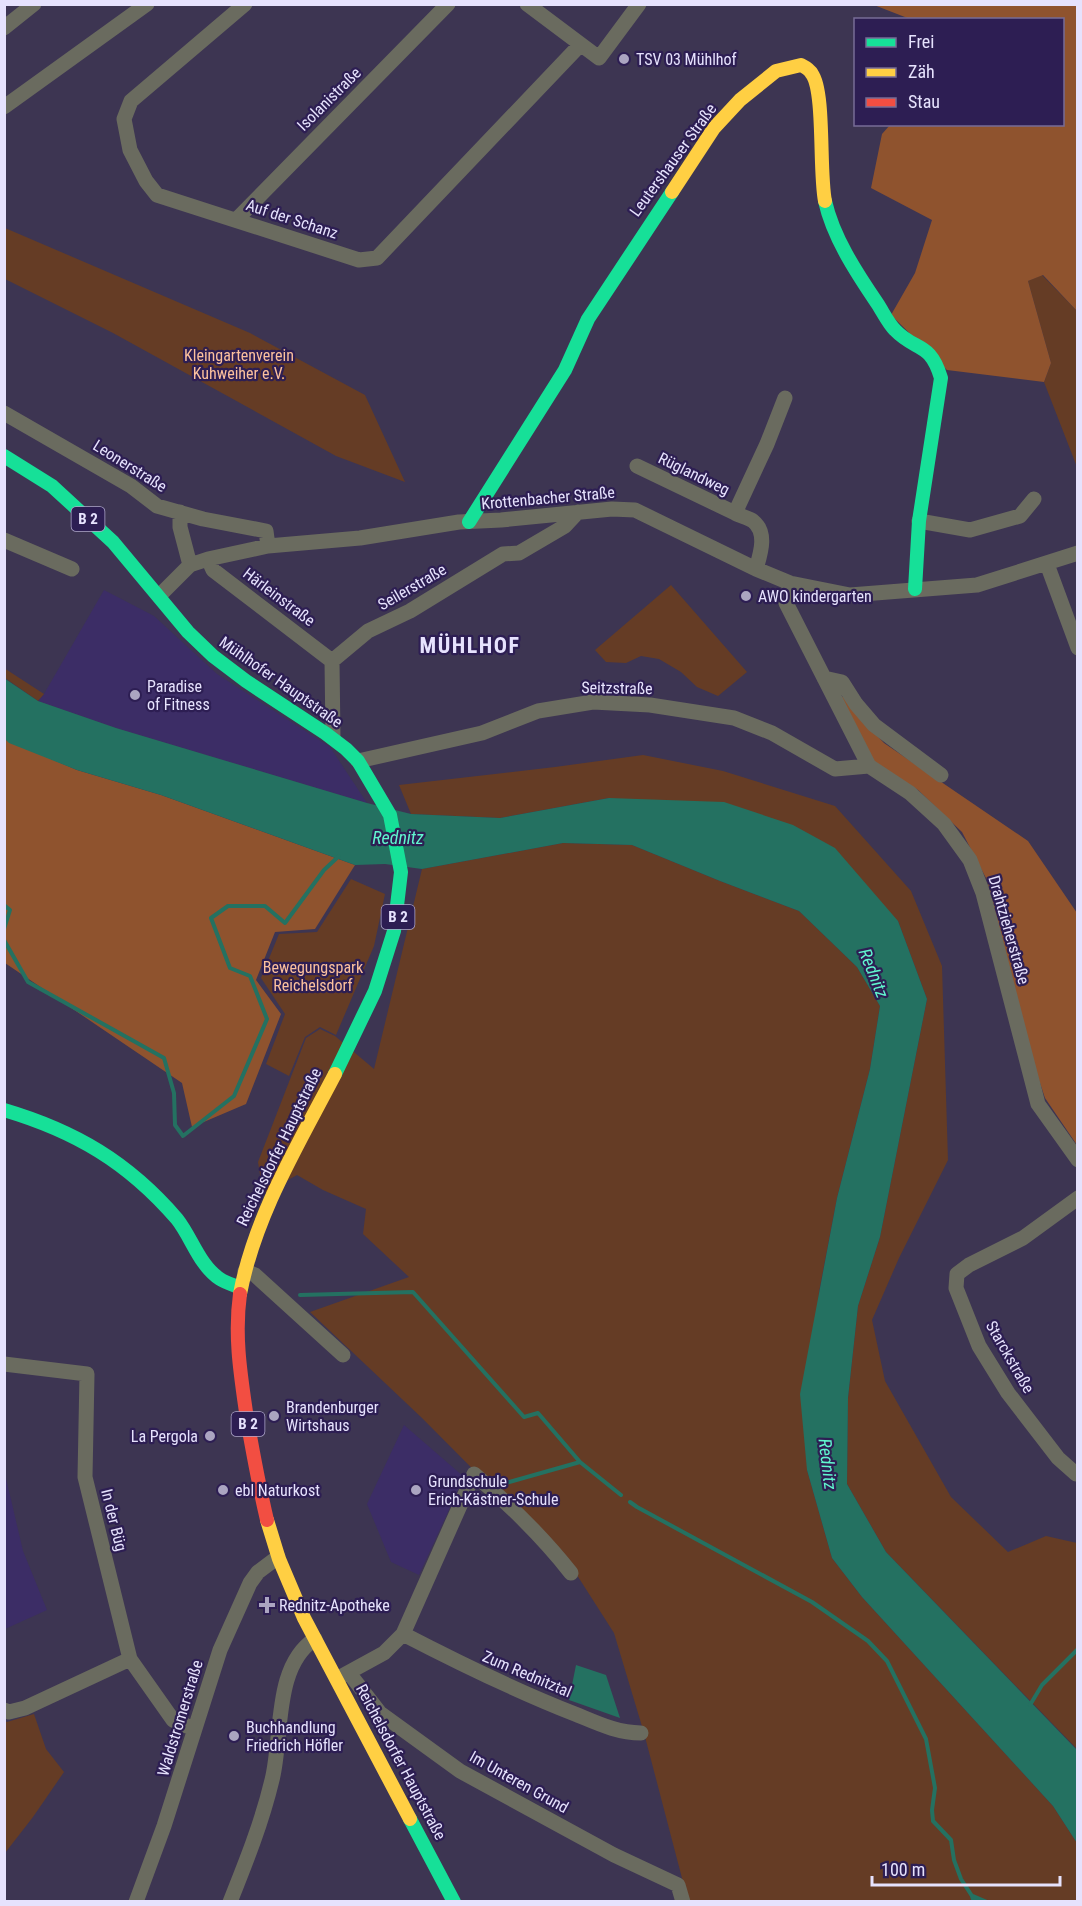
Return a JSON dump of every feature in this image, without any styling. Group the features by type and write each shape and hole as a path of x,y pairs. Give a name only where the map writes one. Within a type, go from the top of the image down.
{"main road":[{"name":"Leutershauser Straße","path":"469,522 565,370 588,319 714,128 740,100 776,71 801,65 813,74 819,96 820,174 823,198 835,232 895,330 903,337 924,346 938,365 941,378 919,521 915,590"},
{"name":"Mühlhofer Hauptstraße","path":"4,456 49,483 120,549 195,640 214,657 333,738 358,761"},
{"name":"Reichelsdorfer Hauptstraße","path":"358,761 388,810 397,840 401,875 397,927 386,965 345,1054 264,1214 241,1288 237,1332 238,1363 261,1493 278,1557 315,1640 343,1676 454,1902"},
{"path":"4,1110 55,1126 107,1153 175,1217 213,1274 241,1288"}],"street":[{"path":"4,28 34,4"},
{"path":"4,107 147,4"},
{"name":"Auf der Schanz","path":"245,4 131,101 124,119 130,150 146,181 157,195 359,260 377,258 580,45"},
{"name":"Isolanistraße","path":"236,220 448,4"},
{"path":"527,4 546,10 580,45 599,58 639,4"},
{"path":"735,513 767,444 785,398"},
{"name":"Leonerstraße","path":"4,413 131,486 158,506 266,531 268,546"},
{"name":"Rüglandweg","path":"637,466 754,522 760,532 762,546 756,569"},
{"path":"919,521 969,530 1020,516 1034,499"},
{"name":"Krottenbacher Straße","path":"159,596 190,565 268,546 360,538 435,525 612,509 635,510 756,569 790,583 850,595 977,585 1077,553"},
{"path":"180,512 180,527 190,565"},
{"name":"Seilerstraße","path":"332,661 368,632 410,611 503,554 519,553 565,526 578,512"},
{"path":"4,540 72,569"},
{"name":"Härleinstraße","path":"208,559 213,570 332,661"},
{"path":"1047,564 1077,648"},
{"name":"Drahtzieherstraße","path":"790,583 786,603 869,766 910,793 944,824 970,860 983,893 1038,1104 1077,1160"},
{"path":"332,661 333,738"},
{"path":"824,678 842,682 856,704 874,725 941,775"},
{"name":"Seitzstraße","path":"358,761 482,733 538,711 593,702 650,705 734,718 772,733 835,769 869,766"},
{"name":"Starckstraße","path":"1076,1474 1058,1458 1008,1393 979,1346 956,1288 957,1274 969,1265 1023,1239 1077,1198"},
{"path":"245,1271 255,1275 343,1355"},
{"name":"In der Büg","path":"4,1364 87,1374 85,1477 130,1659 173,1719 194,1729"},
{"path":"343,1676 384,1653 403,1634 474,1474 519,1514 571,1573"},
{"name":"Waldstromerstraße","path":"136,1902 171,1803 220,1650 250,1583 258,1572 278,1557"},
{"name":"Zum Rednitztal","path":"403,1634 471,1670 558,1708 624,1733 640,1733"},
{"path":"230,1902 273,1779 285,1686 301,1651 315,1640"},
{"path":"4,1710 9,1712 25,1708 130,1659"},
{"name":"Im Unteren Grund","path":"343,1676 380,1713 460,1771 614,1855 678,1885 683,1902"}],"shaded area":[{"path":"874,5 1077,5 1077,311 1043,275 1028,281 1051,363 1044,382 947,370 891,315 915,273 932,220 871,188 882,134 889,126 1064,126 1064,18 907,18"},
{"path":"104,590 154,616 217,674 330,747 367,803 116,728 38,701"},
{"path":"844,696 861,719 884,743 1028,841 1077,913 1077,1145 1045,1098 1030,1053 987,880 962,832 918,790 873,762 839,699"},
{"path":"4,739 77,770 161,795 355,865 315,929 275,932 256,980 281,1014 246,1104 192,1127 182,1083 5,963"},
{"name":"Grundschule Erich-Kästner-Schule","path":"404,1425 464,1477 419,1575 391,1562 367,1504"},
{"path":"5,1474 23,1551 47,1610 5,1629"}],"green space":[{"name":"Kleingartenverein Kuhweiher e.V.","path":"5,228 250,333 365,395 405,482 336,456 113,333 5,279"},
{"path":"1042,275 1077,311 1077,467 1044,382 1051,363 1028,281"},
{"path":"671,585 747,672 718,696 697,687 681,672 659,659 641,656 626,663 606,662 595,650"},
{"path":"4,668 44,694 38,701 5,678"},
{"path":"643,755 723,771 835,806 911,891 942,966 948,1160 899,1258 872,1320 885,1381 951,1497 1008,1552 1046,1536 1077,1543 1077,1749 886,1552 847,1484 848,1398 858,1306 880,1237 927,999 898,921 609,798 500,818 411,814 399,785"},
{"path":"563,843 632,845 799,911 857,967 880,1006 870,1069 837,1198 819,1292 807,1470 832,1558 862,1597 1053,1806 1077,1843 1077,1901 688,1901 644,1733 614,1633 575,1572 422,1418 310,1312 409,1277 363,1234 366,1209 323,1190 297,1175 263,1194 258,1162 306,1038 320,1029 335,1036 374,1069 422,869"},
{"name":"Bewegungspark Reichelsdorf","path":"351,879 385,894 374,946 336,1035 320,1027 305,1037 289,1076 266,1064 285,1014 261,978 279,934 317,932"},
{"path":"34,1714 46,1749 64,1772 5,1853 5,1721"}],"water":[{"name":"Rednitz","path":"4,678 38,701 116,728 411,814 500,818 609,798 724,802 793,825 835,848 898,921 927,999 880,1237 858,1306 848,1398 847,1484 886,1552 1077,1750 1077,1843 1053,1806 862,1597 832,1558 807,1470 800,1394 837,1198 870,1069 880,1006 857,967 799,911 632,845 563,843 422,869 385,864 355,865 161,795 77,770 9,743 5,739"},
{"path":"576,1665 606,1675 620,1718 569,1700"}],"waterway":[{"path":"4,940 28,982 164,1058 174,1093 175,1125 183,1136 234,1096 267,1019 250,976 230,968 211,918 228,906 265,906 285,923 324,870 339,856"},
{"path":"4,905 10,910 4,929"},
{"path":"300,1295 413,1292 524,1417 538,1413 580,1462 621,1495"},
{"path":"502,1484 580,1462"},
{"path":"630,1502 812,1602 868,1641 887,1661 926,1739 935,1788 933,1821 951,1840 954,1860 961,1879 974,1902"},
{"path":"1030,1705 1042,1685 1078,1649"},
{"path":"973,1896 987,1902"}],"traffic: fast":[{"path":"469,522 565,370 588,319 672,192"},
{"path":"825,201 846,254 888,321 903,337 927,352 937,366 941,378 919,521 915,589"},
{"path":"4,456 52,486 113,542 188,632 213,656 346,749 358,761 390,815 401,872 394,931 375,991 335,1074"},
{"path":"4,1110 54,1128 99,1151 119,1165 139,1181 177,1219 201,1259 213,1273 222,1280 241,1288"},
{"path":"410,1819 454,1902"}],"traffic: slow":[{"path":"672,192 714,128 740,100 776,71 801,65 812,74 819,97 825,201"},
{"path":"240,1294 256,1236 267,1208 335,1074"},
{"path":"267,1520 279,1559 304,1618 410,1819"}],"traffic: jam":[{"path":"240,1294 238,1341 241,1372 249,1432 267,1520"}],"place":[{"name":"TSV 03 Mühlhof","path":"624,59"},
{"name":"AWO kindergarten","path":"746,596"},
{"name":"Paradise of Fitness","path":"135,695"},
{"name":"Brandenburger Wirtshaus","path":"274,1416"},
{"name":"La Pergola","path":"210,1436"},
{"name":"ebl Naturkost","path":"223,1490"},
{"name":"Grundschule Erich-Kästner-Schule","path":"416,1490"},
{"name":"Rednitz-Apotheke","path":"267,1605"},
{"name":"Buchhandlung Friedrich Höfler","path":"234,1736"}],"district":[{"name":"MÜHLHOF","path":"470,645"}]}
